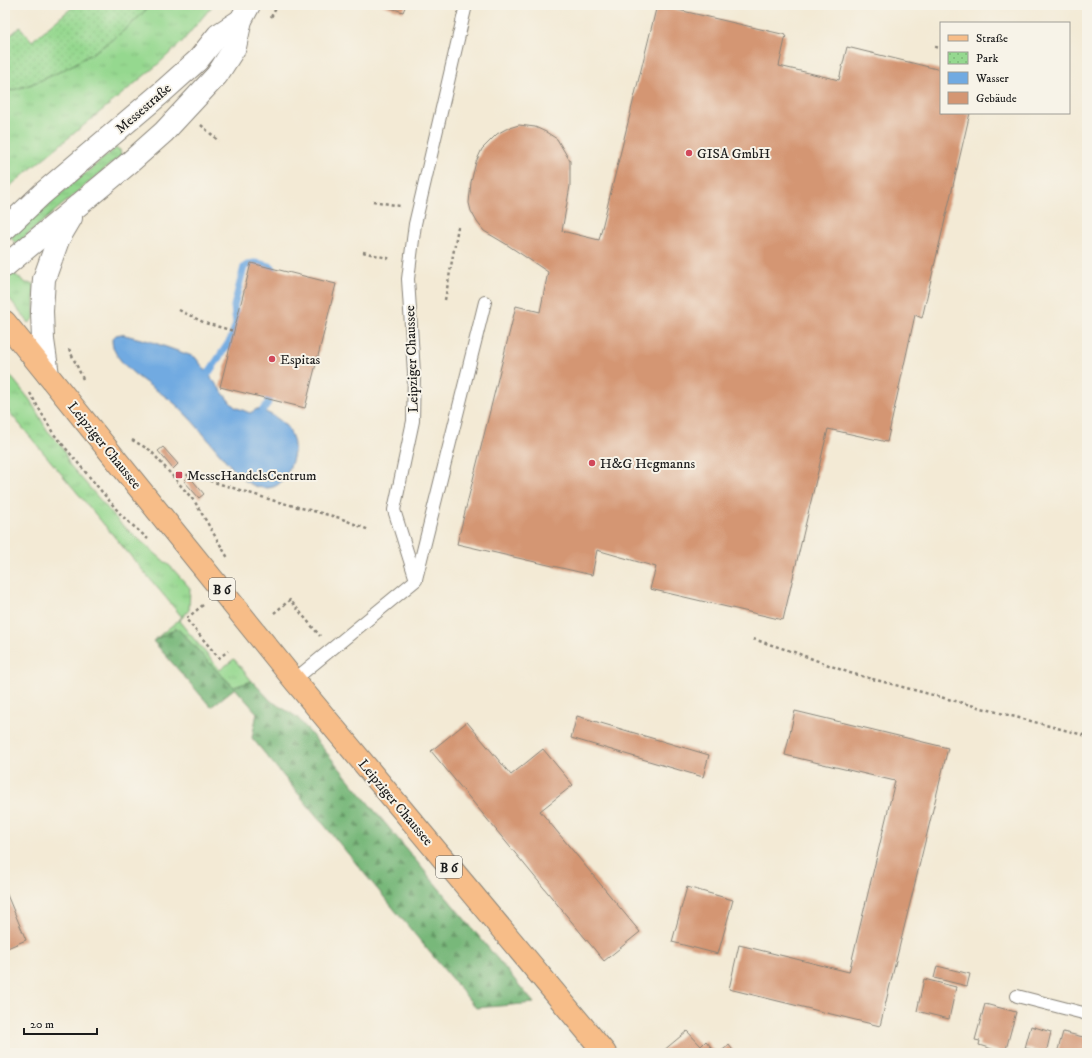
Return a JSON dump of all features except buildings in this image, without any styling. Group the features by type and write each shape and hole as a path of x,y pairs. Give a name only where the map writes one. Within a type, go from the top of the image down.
{"main road":[{"name":"Leipziger Chaussee","path":"6,324 48,374 294,680 605,1053"}],"street":[{"name":"Messestraße","path":"5,229 42,194 198,60 218,35 245,12"},
{"name":"Messestraße","path":"5,266 164,132 217,75 235,47 245,12"},
{"name":"Messestraße","path":"5,212 42,194"},
{"name":"Messestraße","path":"48,374 43,340 42,311 44,280 58,240 78,206"}],"lane":[{"name":"Leipziger Chaussee","path":"416,580 394,510 413,421 414,372 408,280 414,224 466,5"},
{"path":"294,680 416,580 484,302"},
{"path":"1017,996 1087,1014"}],"path":[{"path":"268,23 278,5"},
{"path":"936,47 940,48"},
{"path":"198,122 219,141"},
{"path":"373,201 402,207"},
{"path":"445,300 458,227"},
{"path":"363,252 390,259"},
{"path":"179,310 205,323 234,331"},
{"path":"68,344 83,380"},
{"path":"129,439 150,450 195,502 232,565"},
{"path":"176,479 183,474 201,478 274,502 340,518 369,530"},
{"path":"274,613 290,600 312,626"},
{"path":"203,605 186,619 219,658 228,651"},
{"path":"314,639 319,634"},
{"path":"753,639 850,672 1087,736"}],"green space":[{"path":"75,5 150,5 121,33 84,59 64,70 24,87 5,92 5,40 20,27 32,41"},
{"path":"150,5 213,5 181,43 156,66 5,190 5,92 24,87 64,70 84,59 121,33"},
{"path":"116,148 120,150 121,155 16,244 10,236"},
{"path":"13,273 26,283 34,284 34,319 29,323 5,293 5,279"},
{"path":"5,369 30,400 47,430 63,448 69,464 121,524 171,567 190,588 189,610 179,621 220,670 234,659 252,681 234,687 177,628 153,641 182,617 5,407"},
{"path":"177,628 234,687 252,681 271,701 297,717 534,1003 476,1008 252,738 257,713 235,688 211,707 153,641"}],"water":[{"path":"121,334 149,341 195,357 235,407 250,413 257,409 277,418 284,424 290,431 294,448 293,458 289,469 281,482 276,486 262,488 254,486 244,480 174,403 126,367 114,349 112,339 116,335"}],"waterway":[{"path":"208,374 231,339 236,323 234,306 244,267 258,263 272,267 276,276"},
{"path":"262,411 268,403 269,390"}],"place":[{"name":"GISA GmbH","path":"689,153"},
{"name":"Espitas","path":"272,359"},
{"name":"H&G Hegmanns","path":"592,463"},
{"name":"MesseHandelsCentrum","path":"179,475"}]}
